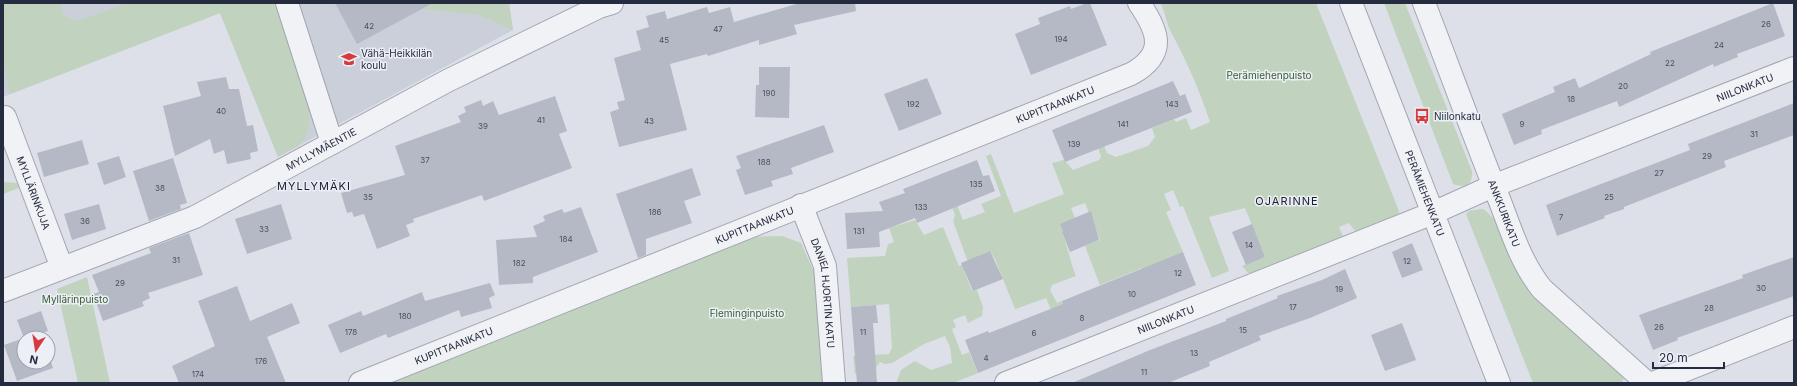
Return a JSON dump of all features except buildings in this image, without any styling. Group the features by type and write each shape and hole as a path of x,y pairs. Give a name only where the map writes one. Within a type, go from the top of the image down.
{"street":[{"path":"287,3 332,143"},
{"name":"MYLLYMÄENTIE","path":"3,291 195,217 447,81 599,7 612,3"},
{"name":"KUPITTAANKATU","path":"360,383 1131,74 1147,64 1155,50 1156,31 1139,3"},
{"name":"PERÄMIEHENKATU","path":"1351,3 1499,383"},
{"name":"ANKKURIKATU","path":"1424,3 1493,186 1524,263 1532,277 1542,289 1647,383"},
{"name":"NIILONKATU","path":"1006,383 1433,213 1493,186 1794,68"},
{"name":"MYLLÄRINKUJA","path":"5,117 62,268"},
{"name":"DANIEL HJORTIN KATU","path":"801,205 825,266 834,383"},
{"path":"1653,383 1794,328"}],"shaded area":[{"name":"Vähä-Heikkilän koulu","path":"3,3 509,3 513,30 278,157 220,13 3,97"}],"green space":[{"path":"3,3 61,3 63,15 77,21 128,3 279,3 307,98 309,124 306,136 298,146 278,157 220,13 10,94 3,63"},
{"path":"433,3 509,3 513,30 479,15 422,9"},
{"name":"Perämiehenpuisto","path":"1160,3 1316,3 1399,211 1398,214 1355,231 1349,223 1339,227 1343,236 1251,273 1248,273 1242,266 1265,257 1245,208 1209,217 1229,271 1212,278 1183,206 1180,207 1173,190 1164,194 1171,210 1166,212 1183,252 1173,294 1163,298 1155,278 1147,281 1142,268 1100,285 1085,246 1100,240 1085,203 1071,208 1078,225 1062,232 1076,276 1052,285 1050,290 1057,303 1062,301 1075,334 1063,339 1046,298 1015,309 995,259 990,251 978,256 964,271 972,291 977,290 983,307 982,316 968,323 965,315 953,320 956,327 952,329 962,355 969,352 978,373 953,383 896,383 901,370 915,361 931,370 952,363 950,347 945,336 924,344 892,363 885,364 880,362 872,373 855,374 853,356 889,354 892,348 889,304 851,307 847,258 885,256 888,244 894,242 889,228 915,220 924,235 943,227 959,266 968,262 953,221 955,215 939,175 944,173 963,220 985,212 981,204 1001,196 986,156 991,154 1014,213 1064,194 1052,163 1064,160 1073,170 1099,160 1101,156 1086,116 1091,114 1107,153 1116,157 1148,146 1155,137 1152,128 1174,119 1176,122 1186,118 1191,130 1210,122 1197,87 1169,29 1164,10"},
{"path":"1384,3 1405,3 1472,171 1470,182 1465,185 1461,186 1453,184"},
{"path":"3,182 17,183 19,188 3,194"},
{"path":"1481,209 1485,210 1495,220 1624,377 1622,383 1533,383 1466,214 1469,211"},
{"name":"Fleminginpuisto","path":"782,236 801,243 815,274 823,383 391,383 749,237"},
{"name":"Myllärinpuisto","path":"87,277 110,383 78,383 57,289"}],"place":[{"name":"Vähä-Heikkilän koulu","path":"349,59"},
{"name":"Niilonkatu","path":"1422,116"}],"district":[{"name":"MYLLYMÄKI","path":"314,186"},
{"name":"OJARINNE","path":"1287,201"}]}
